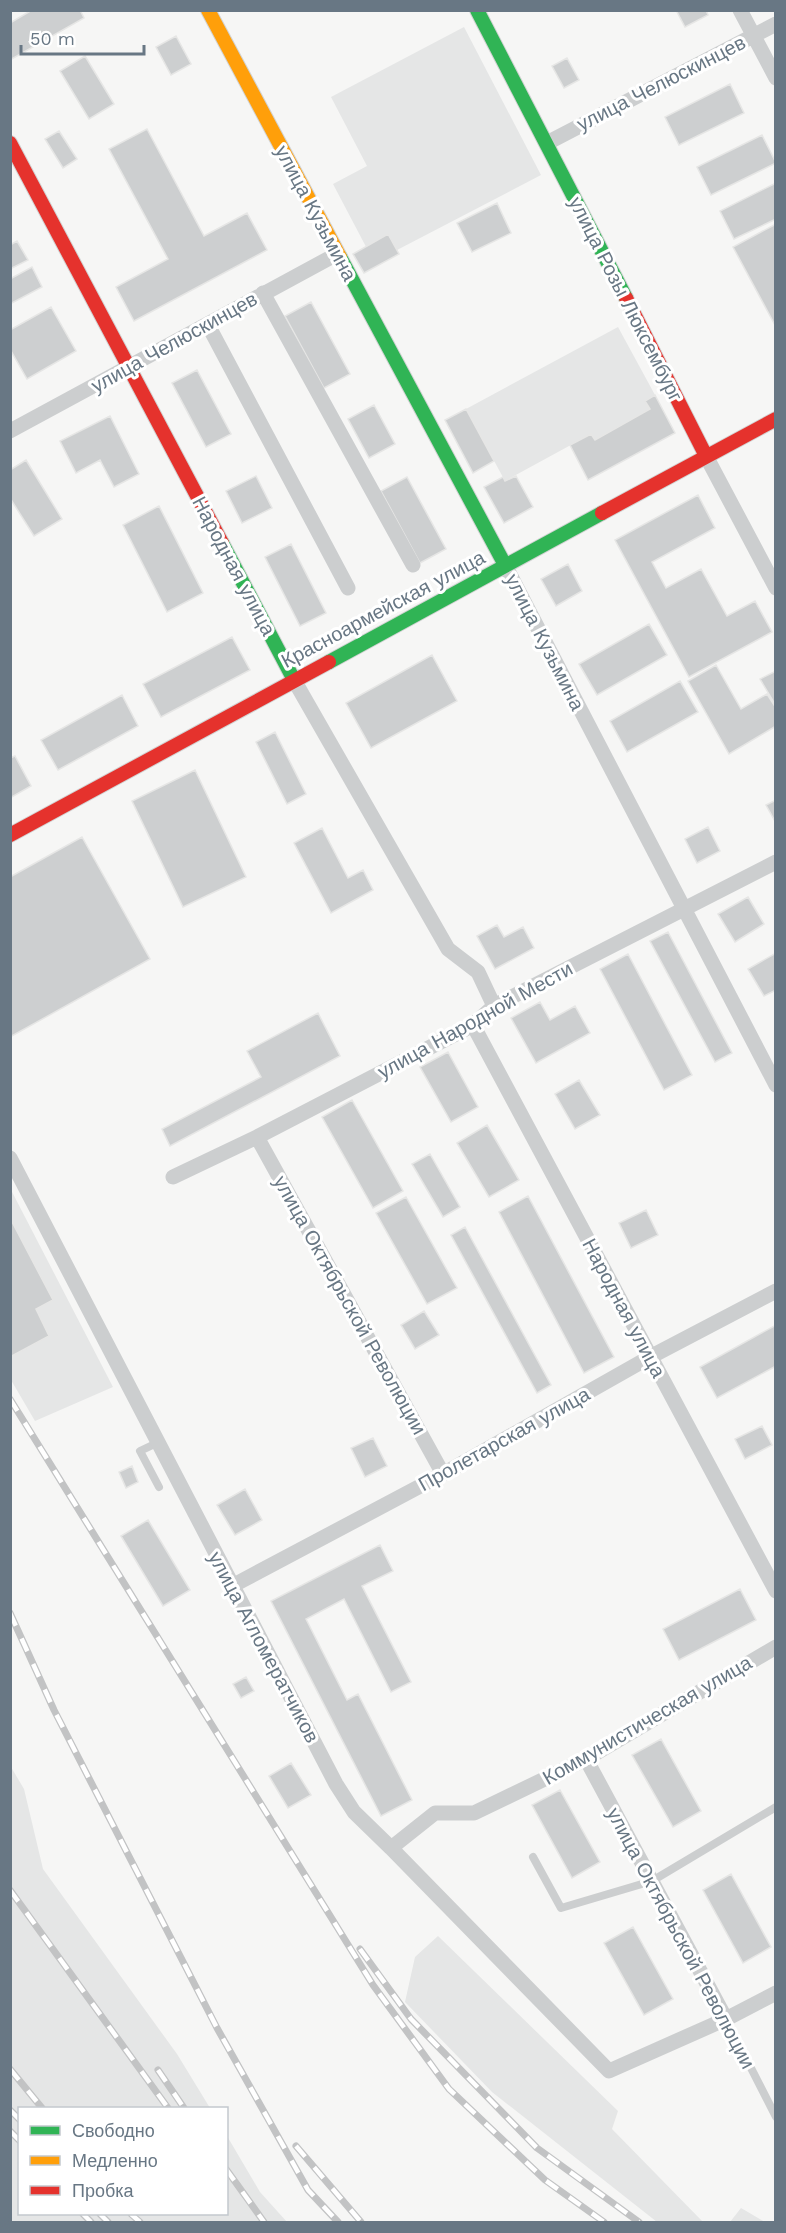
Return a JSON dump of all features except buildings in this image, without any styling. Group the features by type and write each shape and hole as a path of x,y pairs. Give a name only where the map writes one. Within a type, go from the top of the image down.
{"street":[{"name":"улица Кузьмина","path":"208,10 505,565 776,1085"},
{"name":"улица Розы Люксембург","path":"477,10 776,588"},
{"path":"740,10 776,78"},
{"name":"улица Челюскинцев","path":"547,142 776,24"},
{"name":"Народная улица","path":"10,143 294,680 448,949 478,972 494,1006"},
{"name":"улица Челюскинцев","path":"10,430 130,368 337,254"},
{"path":"263,293 413,565"},
{"path":"208,325 348,588"},
{"name":"Красноармейская улица","path":"10,835 776,419"},
{"name":"улица Народной Мести","path":"174,1177 257,1137 472,1025 494,1006 776,862"},
{"name":"Народная улица","path":"472,1025 776,1591"},
{"name":"улица Октябрьской Революции","path":"257,1137 443,1474"},
{"name":"улица Агломератчиков","path":"10,1158 232,1586 354,1812 609,2071 726,2019"},
{"name":"Пролетарская улица","path":"232,1586 443,1474 650,1357 776,1291"},
{"name":"Коммунистическая улица","path":"391,1848 435,1813 474,1813 586,1760 776,1647"},
{"name":"улица Октябрьской Революции","path":"586,1760 726,2019"},
{"path":"726,2019 776,1993"}],"lane":[{"path":"159,1442 140,1451 159,1487"},
{"path":"533,1857 561,1908 652,1881 776,1807"},
{"name":"улица Октябрьской Революции","path":"726,2019 776,2117"}],"shaded area":[{"path":"464,27 541,175 374,262 333,184 367,166 331,97"},
{"path":"618,327 655,395 646,401 650,409 595,440 591,434 505,481 466,409"},
{"path":"10,1188 113,1387 35,1421 11,1380"},
{"path":"11,1767 24,1789 43,1869 177,2054 209,2107 18,2107 18,2215 228,2215 228,2138 260,2192 287,2222 11,2222"},
{"path":"438,1936 618,2111 612,2129 703,2222 657,2222 492,2092 405,2002 415,1957"},
{"path":"741,2208 765,2222 730,2222"}],"railway":[{"path":"10,1399 373,1985 449,2089 545,2180 604,2222"},
{"path":"10,1613 54,1710 217,2028 308,2190 338,2222"},
{"path":"10,1890 167,2107"},
{"path":"360,1949 411,2019 537,2148 639,2222"},
{"path":"10,2069 41,2107"},
{"path":"158,2070 183,2107"},
{"path":"10,2110 18,2118"},
{"path":"10,2131 18,2139"},
{"path":"296,2146 361,2222"},
{"path":"228,2172 264,2222"},
{"path":"84,2215 91,2222"},
{"path":"101,2215 108,2222"},
{"path":"132,2215 140,2222"}],"traffic: fast":[{"path":"477,10 626,298"},
{"path":"340,257 505,565"},
{"path":"329,662 602,513"},
{"path":"222,543 294,680"}],"traffic: slow":[{"path":"208,10 340,257"}],"traffic: jam":[{"path":"10,143 222,543"},
{"path":"626,298 706,456"},
{"path":"602,513 776,419"},
{"path":"10,835 329,662"}]}
